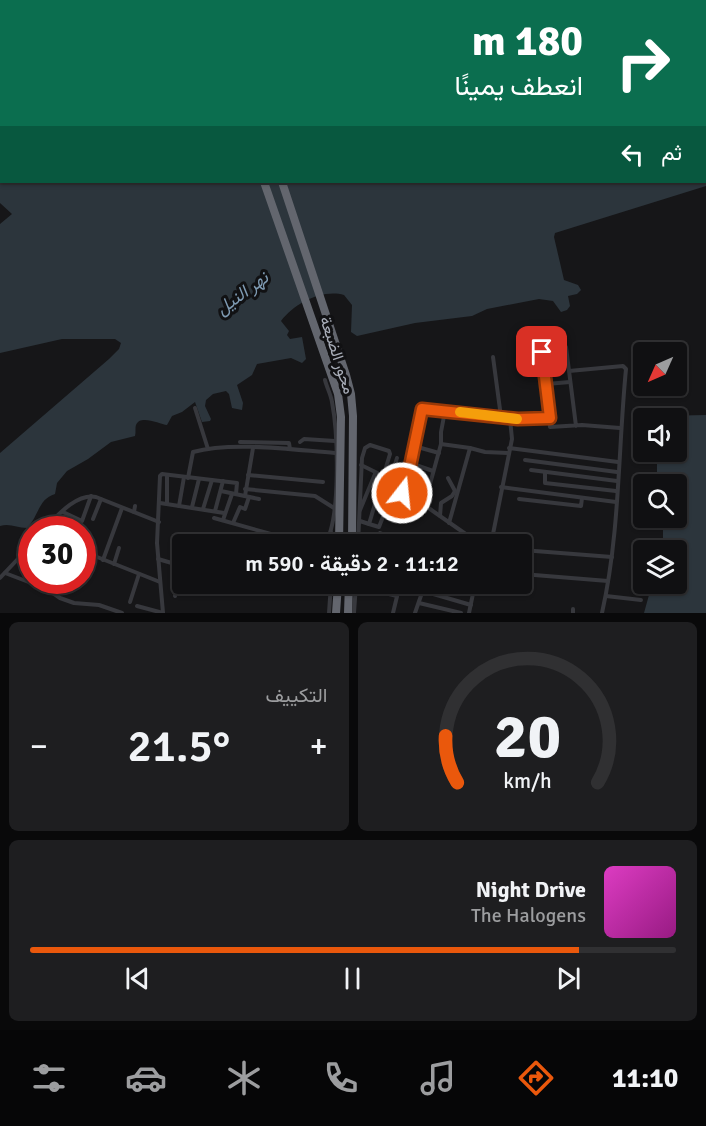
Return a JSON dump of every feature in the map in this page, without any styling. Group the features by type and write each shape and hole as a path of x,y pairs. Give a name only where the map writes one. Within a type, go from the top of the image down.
{"highway":[{"name":"محور الضبعة","path":"264,183 338,394 341,417 339,534"},
{"name":"محور الضبعة","path":"282,183 351,394 352,534"},
{"path":"336,613 337,594"},
{"path":"348,613 352,594"}],"street":[{"path":"576,426 566,346 543,351 551,427 620,428"},
{"path":"493,357 501,417"},
{"path":"569,371 625,367 612,557 602,613"},
{"path":"325,380 332,402 335,441 331,534"},
{"path":"546,384 570,382"},
{"path":"195,408 208,449"},
{"path":"465,534 401,492 408,473 421,410 531,420 550,418"},
{"path":"424,506 441,444 445,411"},
{"path":"493,534 512,435 510,418"},
{"path":"300,442 303,440 335,441"},
{"path":"240,442 289,443 290,449"},
{"path":"441,444 485,452 508,451 618,462"},
{"path":"359,534 361,465 363,451 367,445 389,451 390,454 369,524"},
{"path":"414,446 439,453"},
{"path":"179,506 193,452 208,449 253,448 335,453"},
{"path":"233,523 240,507 245,509 253,448"},
{"path":"449,523 470,448"},
{"path":"390,480 397,458"},
{"path":"525,460 617,472"},
{"path":"360,521 379,527 388,499 404,463"},
{"path":"410,464 433,471"},
{"path":"361,465 375,474 402,485"},
{"path":"531,470 617,481"},
{"path":"545,472 545,483 616,491"},
{"path":"408,473 430,482"},
{"path":"137,606 163,613 158,559 160,477 162,474 237,483 223,520"},
{"path":"360,511 375,474"},
{"path":"167,475 167,504"},
{"path":"248,475 323,482"},
{"path":"440,516 441,503 455,491 448,478"},
{"path":"192,507 199,479"},
{"path":"203,509 212,480"},
{"path":"215,511 223,481"},
{"path":"501,487 615,502"},
{"path":"246,489 315,496 334,508"},
{"path":"221,491 259,500"},
{"path":"378,495 406,507 410,498"},
{"path":"59,516 80,499 91,496 159,522"},
{"path":"63,512 82,521 91,496"},
{"path":"519,499 581,506 582,498"},
{"path":"94,516 101,499"},
{"path":"160,503 224,513"},
{"path":"134,512 135,506"},
{"path":"103,560 122,508"},
{"path":"214,518 272,534"},
{"path":"114,564 119,548"},
{"path":"532,551 612,557"},
{"path":"96,557 160,582"},
{"path":"0,578 18,559"},
{"path":"158,559 172,563"},
{"path":"5,573 47,589 60,598 74,603 99,604 122,613"},
{"path":"130,602 139,574"},
{"path":"532,575 608,581"},
{"path":"329,613 330,594"},
{"path":"354,594 354,613"},
{"path":"390,594 397,596 393,613"},
{"path":"415,613 422,594"},
{"path":"433,594 471,605"},
{"path":"470,613 473,594"},
{"path":"606,596 641,600"},
{"path":"419,603 461,613"}],"water":[{"name":"نهر النيل","path":"0,183 706,183 706,186 555,233 564,280 578,285 581,290 577,294 568,296 570,306 561,312 553,301 539,299 487,309 472,316 415,323 357,336 351,332 352,305 344,295 327,294 301,303 281,321 289,331 287,335 290,339 302,337 306,359 302,363 291,358 257,364 252,375 237,385 243,403 242,410 232,408 229,394 226,391 213,394 206,400 205,406 210,421 202,422 195,402 172,416 167,425 150,420 138,422 135,436 111,442 67,471 57,483 55,494 45,500 35,516 18,516 18,527 0,526 0,453 109,359 119,349 121,343 115,339 62,339 0,353 0,224 12,214 0,203"},
{"path":"687,415 706,415 706,613 644,613 649,594 687,594 687,540 663,540 663,528 687,528 687,474 657,474 657,462 687,462"}],"slow traffic":[{"path":"460,412 517,419"}],"route":[{"path":"402,493 400,490 409,471 422,409 531,420 550,418 542,352"}]}
